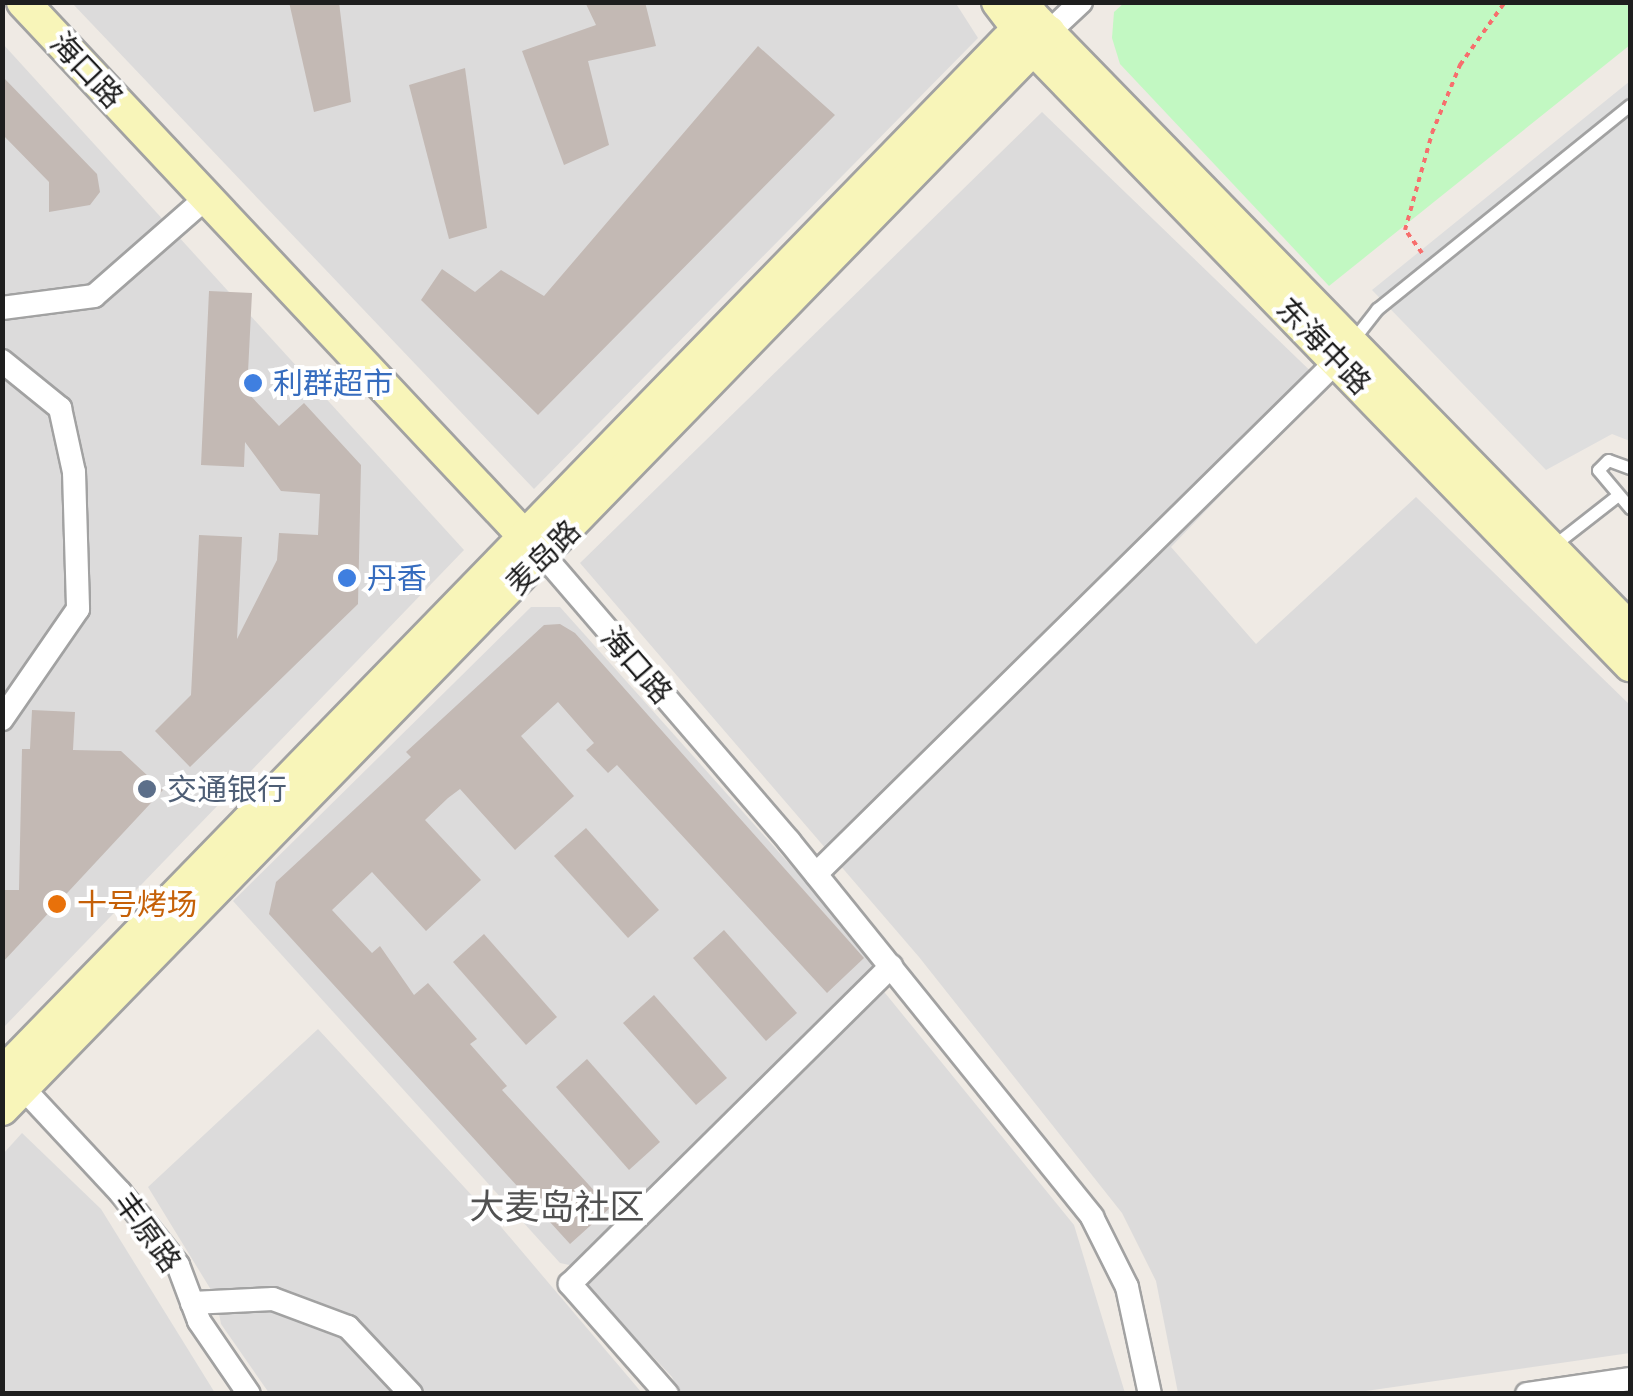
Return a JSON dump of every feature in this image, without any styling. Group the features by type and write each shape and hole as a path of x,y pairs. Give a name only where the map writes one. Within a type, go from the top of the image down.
{"main road":[{"name":"海口路","path":"23,2 535,547"},
{"name":"东海中路","path":"998,2 1033,22 1346,350 1630,664"},
{"name":"麦岛路","path":"9,1090 535,547 1033,22"},
{"name":"东海中路","path":"1346,350 1553,545 1630,629"}],"street":[{"name":"麦岛路","path":"1033,22 1081,2"},
{"path":"2,308 94,296 206,198"},
{"path":"816,874 1346,350"},
{"path":"2,360 60,408 74,472 78,609 2,719"},
{"name":"海口路","path":"535,547 816,874 1092,1217 1128,1286 1150,1394"},
{"path":"667,1394 570,1284 891,966"},
{"name":"丰原路","path":"9,1090 120,1192 178,1266 192,1303 249,1394"},
{"path":"192,1303 273,1299 348,1327 411,1394"},
{"path":"1527,1394 1630,1379"}],"lane":[{"path":"1346,350 1376,309 1630,105"},
{"path":"1630,468 1608,460 1599,465 1600,476 1630,508"},
{"path":"1553,545 1618,495"}],"path":[{"path":"1431,266 1405,230 1411,206 1460,65 1505,2"}],"shaded area":[{"path":"955,2 978,38 534,489 72,3"},
{"path":"3,44 464,550 3,1028"},
{"path":"1630,81 1630,441 1612,434 1546,470 1372,290"},
{"path":"1042,112 1326,386 1171,547 1256,644 1416,497 1630,705 1630,1353 1352,1393 1178,1393 1156,1281 1122,1213 919,957 580,563"},
{"path":"531,607 560,607 878,963 574,1266 560,1263 233,901"},
{"path":"881,988 1074,1225 1125,1393 679,1393 672,1377 583,1282"},
{"path":"318,1029 502,1228 642,1393 269,1393 221,1324 216,1298 148,1187"},
{"path":"22,1133 101,1209 215,1393 3,1393 3,1154"}],"green space":[{"path":"1124,3 1630,3 1630,45 1329,286 1120,64 1112,38 1114,12"}],"building":[{"path":"289,2 339,2 351,102 314,112"},
{"path":"585,2 645,2 656,46 588,61 609,145 564,165 522,51 596,25"},
{"path":"758,46 835,115 538,415 421,300 442,269 475,292 501,270 544,296"},
{"path":"465,68 487,228 449,239 409,85"},
{"path":"2,76 97,174 100,192 90,205 49,212 49,182 2,134"},
{"path":"209,291 252,293 247,392 279,426 304,403 361,465 358,604 190,767 155,731 191,695 199,535 242,537 237,639 277,560 279,533 318,535 320,494 281,491 245,442 244,467 201,465"},
{"path":"560,624 575,633 864,958 827,993 617,765 608,773 586,750 594,743 558,702 521,736 574,796 515,850 460,789 448,798 425,820 481,880 426,931 372,872 332,910 372,953 380,946 414,995 428,983 477,1039 470,1044 507,1086 502,1090 610,1208 570,1244 269,914 276,882 411,757 406,752 544,625"},
{"path":"32,710 75,712 73,750 121,751 163,790 2,963 2,890 19,890 22,749 30,749"},
{"path":"586,828 659,910 628,938 554,856"},
{"path":"724,930 797,1013 766,1041 693,958"},
{"path":"484,934 557,1017 526,1045 453,962"},
{"path":"654,995 727,1078 696,1105 623,1023"},
{"path":"587,1059 660,1142 629,1170 556,1087"}],"place":[{"name":"利群超市","path":"253,383"},
{"name":"丹香","path":"347,578"},
{"name":"交通银行","path":"147,789"},
{"name":"十号烤场","path":"57,904"}],"district":[{"name":"大麦岛社区","path":"557,1206"}]}
